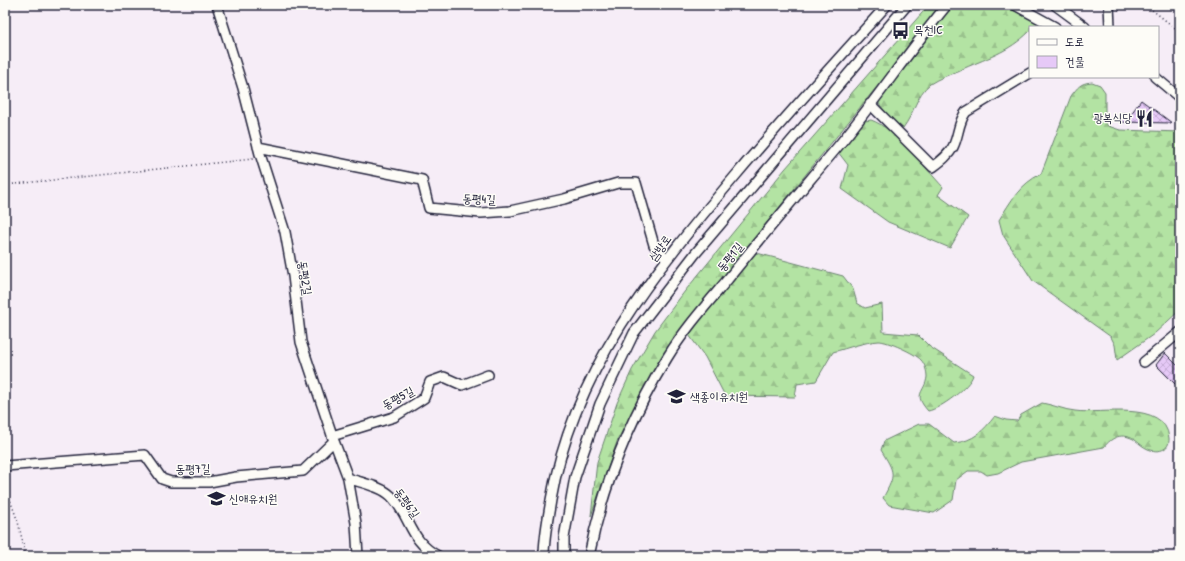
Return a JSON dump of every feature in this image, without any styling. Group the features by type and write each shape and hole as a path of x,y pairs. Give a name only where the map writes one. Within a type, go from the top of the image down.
{"street":[{"name":"동평2길","path":"217,5 243,88 261,159 285,232 293,276 301,342 333,439 348,478 356,523 358,556"},
{"name":"삼방로","path":"544,556 544,541 556,471 581,398 622,322 680,241 772,133 887,5"},
{"path":"564,556 564,538 575,477 600,404 634,334 695,254 906,5"},
{"name":"동평1길","path":"589,556 595,522 612,467 627,432 667,357 692,323 836,148 947,5"},
{"path":"1016,5 1053,26"},
{"path":"1055,5 1084,26"},
{"path":"1108,5 1110,26"},
{"path":"870,104 933,167 946,157 953,147 960,120 966,112 1029,74"},
{"path":"1156,78 1180,98"},
{"name":"동평4길","path":"258,147 422,180 429,208 481,213 510,211 564,199 618,183 636,183 654,245 667,259"},
{"path":"1144,362 1180,332"},
{"name":"동평5길","path":"333,439 394,417 424,398 430,382 444,377 462,385 488,375"},
{"name":"동평7길","path":"5,466 145,455 162,479 171,482 209,482 236,477 303,471 333,439"},
{"name":"동평6길","path":"348,478 381,490 390,496 418,542 429,552 438,556"}],"path":[{"path":"1146,5 1180,32"},
{"path":"5,185 261,159"},
{"path":"5,486 18,522 26,556"}],"green space":[{"path":"929,5 943,5 705,299 666,351 618,439 591,516 597,462 617,403 632,370 655,331 685,291 785,169"},
{"path":"950,5 1004,5 1037,23 1034,26 1029,26 1029,32 1022,39 1005,50 940,78 930,84 921,94 903,128 889,117 878,102"},
{"path":"1092,82 1100,85 1105,92 1105,121 1108,126 1120,130 1180,132 1180,310 1154,334 1117,360 1115,345 1111,337 1033,281 1003,235 999,220 1022,188 1041,174 1071,96 1080,86 1085,83"},
{"path":"871,120 880,124 900,140 943,187 938,195 968,217 950,248 888,222 842,189 848,165 838,152 865,121"},
{"path":"753,252 843,276 853,289 857,303 865,308 882,304 883,332 918,335 930,347 973,375 971,380 954,397 940,406 928,411 923,405 920,397 927,377 926,368 922,362 918,357 901,348 879,341 833,352 816,381 797,384 795,397 725,396 705,357 689,335 713,301"},
{"path":"1042,403 1075,411 1130,411 1144,413 1156,418 1165,426 1169,442 1162,450 1155,451 1146,448 1135,440 1122,436 1114,438 1104,447 1021,462 998,473 987,475 981,471 968,471 956,480 953,500 934,513 889,505 883,498 892,478 891,469 881,450 884,441 919,424 929,424 954,443 961,442 973,438 995,416 1006,420 1017,421 1021,415"}],"building":[{"path":"1141,100 1172,123 1120,122 1122,113 1131,114"},
{"path":"1165,353 1180,368 1180,389 1156,365"}],"waterway":[{"path":"1177,5 1180,8"}],"place":[{"name":"목천IC","path":"901,30"},
{"name":"광복식당","path":"1145,118"},
{"name":"색종이유치원","path":"677,397"},
{"name":"신애유치원","path":"216,499"}]}
